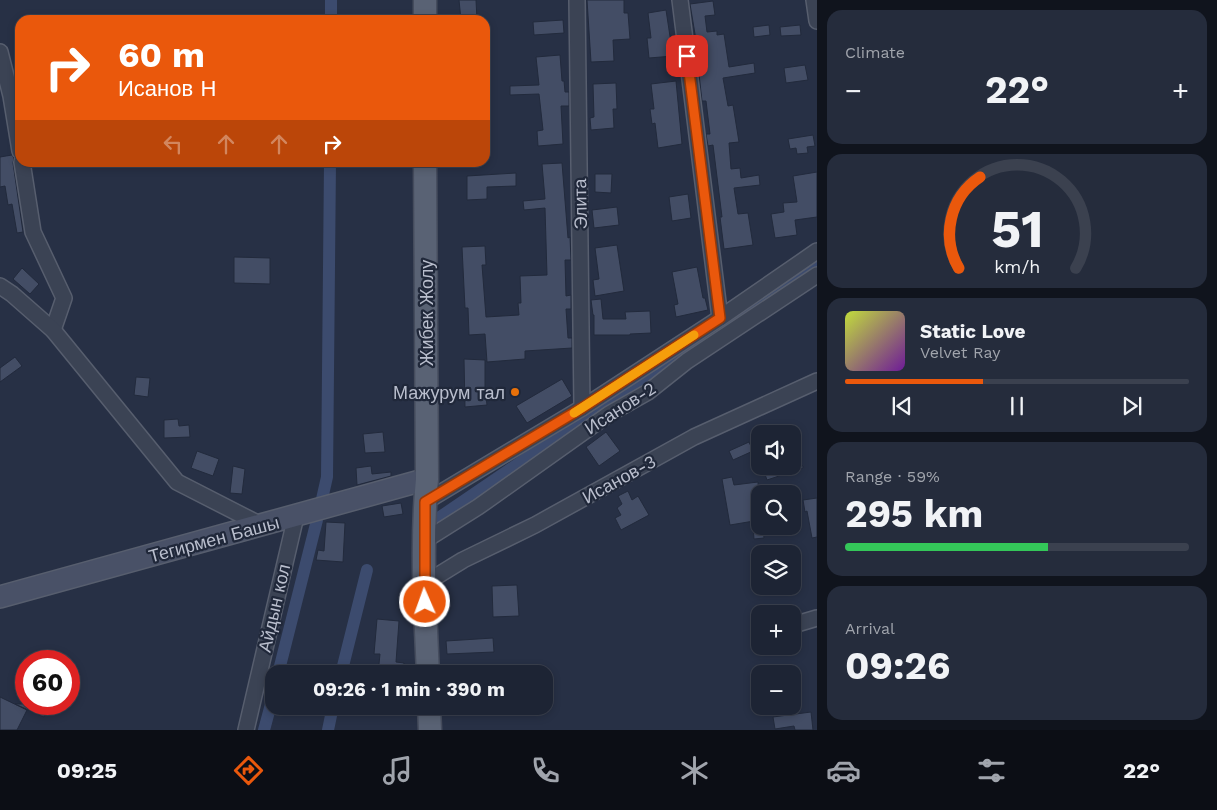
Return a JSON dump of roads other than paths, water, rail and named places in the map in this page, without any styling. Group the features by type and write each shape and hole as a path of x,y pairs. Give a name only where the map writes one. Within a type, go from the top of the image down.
{"main road":[{"path":"425,0 425,15"},
{"name":"Жибек Жолу","path":"425,167 426,490 424,584 428,665"},
{"path":"429,715 430,730"}],"street":[{"name":"Элита","path":"577,0 582,408"},
{"path":"680,0 720,318"},
{"path":"814,0 817,21"},
{"path":"0,52 15,121"},
{"path":"23,167 33,232 64,298 53,330"},
{"path":"426,490 582,408 720,318 817,251"},
{"name":"Исанов-2","path":"424,541 478,507 609,414 648,392 687,361 817,275"},
{"path":"0,286 53,330 177,482 261,526"},
{"name":"Исанов-3","path":"424,584 463,560 535,525 694,437 817,381"},
{"name":"Тегирмен Башы","path":"0,597 296,516 426,490"},
{"name":"Айдын кол","path":"246,730 296,516"},
{"path":"801,622 817,618"}],"waterway":[{"path":"331,0 331,15"},
{"path":"322,499 327,477 330,167"},
{"path":"727,322 817,262"},
{"path":"440,517 700,340"},
{"path":"280,665 317,520"},
{"path":"343,665 367,570"},
{"path":"264,730 268,715"},
{"path":"328,730 331,715"}],"place":[{"name":"Мажурум тал","path":"515,392"}]}
